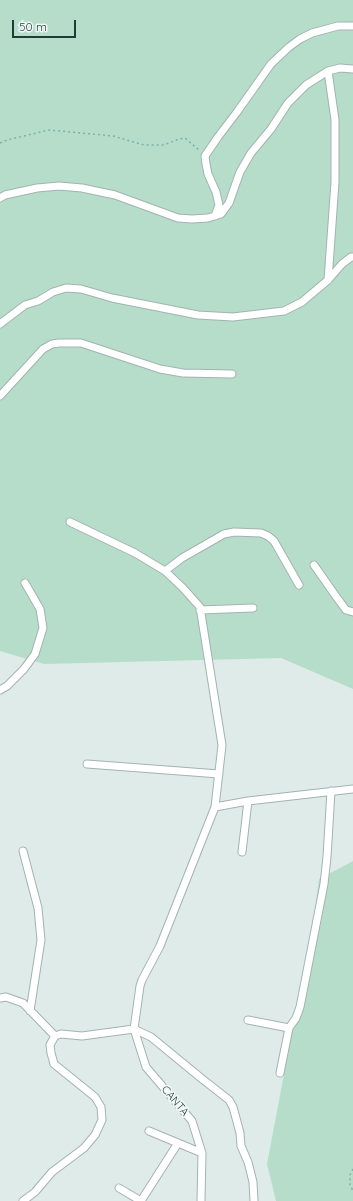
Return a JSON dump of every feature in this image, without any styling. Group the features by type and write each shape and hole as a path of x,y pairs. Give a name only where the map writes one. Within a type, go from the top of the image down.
{"street":[{"path":"215,216 219,206 216,192 208,174 205,156 271,64 284,51 300,39 312,33 338,26 353,26"},
{"path":"0,198 5,195 37,188 59,186 82,188 115,195 178,218 208,218 221,214 229,203 240,172 251,153 271,128 288,103 306,85 328,71 340,68 353,69"},
{"path":"328,71 335,120 335,182 328,280"},
{"path":"0,324 25,306 38,301 53,292 66,288 81,289 112,298 198,315 233,317 284,311 302,302 328,280 342,264 353,257"},
{"path":"0,396 43,349 52,344 59,343 81,343 160,369 183,373 232,374"},
{"path":"70,522 135,553 165,571 200,607 222,745 215,807 160,946 142,980 134,1029"},
{"path":"165,571 182,558 224,534 234,532 261,533 274,541 299,586"},
{"path":"314,565 346,610 353,612"},
{"path":"0,690 7,686 24,669 35,654 43,628 40,609 25,583"},
{"path":"200,610 253,608"},
{"path":"87,764 218,774"},
{"path":"215,807 353,789"},
{"path":"280,1073 289,1028 296,1018 300,1007 324,884 331,791"},
{"path":"242,852 248,802"},
{"path":"23,851 38,908 41,940 30,1011"},
{"path":"0,998 6,997 23,1003 55,1036"},
{"path":"248,1020 289,1028"},
{"path":"23,1201 35,1192 52,1172 84,1148 95,1135 102,1120 101,1107 95,1098 54,1064 50,1045 55,1036 62,1034 82,1036 134,1029 151,1037 228,1100 234,1107 240,1133 241,1146 248,1162 253,1182 254,1201"},
{"name":"CANTA","path":"134,1029 146,1067 192,1121 202,1153 200,1200"},
{"path":"149,1130 202,1153"},
{"path":"120,1188 141,1201 178,1143"}],"path":[{"path":"0,143 49,130 113,136 144,145 164,144 185,138 205,156"},
{"path":"353,1169 350,1175 350,1185 353,1191"}],"green space":[{"path":"0,0 353,0 353,689 281,658 44,664 0,651"},
{"path":"353,861 353,1201 276,1201 267,1164 314,916 319,879"}]}
